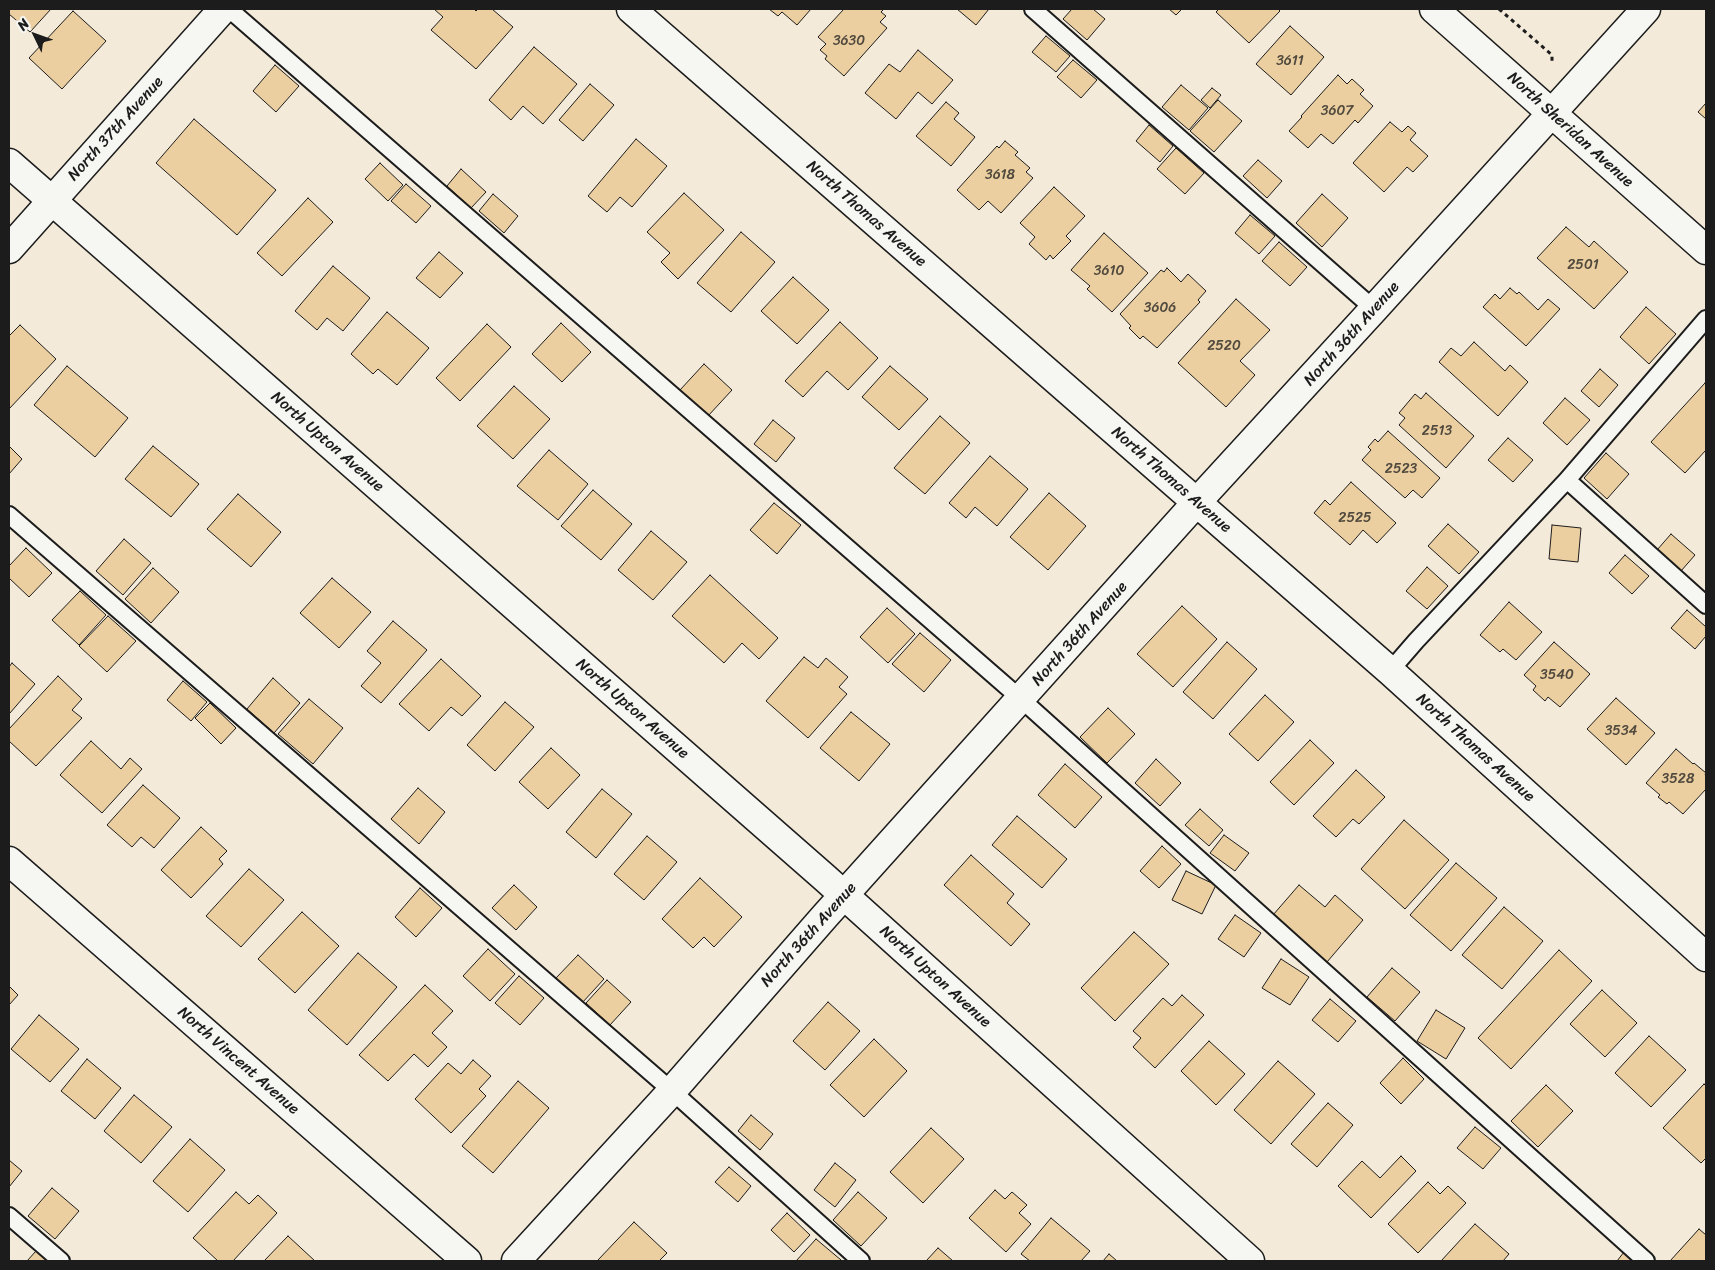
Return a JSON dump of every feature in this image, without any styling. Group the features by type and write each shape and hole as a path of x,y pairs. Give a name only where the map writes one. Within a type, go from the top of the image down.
{"street":[{"name":"North 37th Avenue","path":"9,249 223,9"},
{"name":"North Thomas Avenue","path":"631,9 1390,671 1706,957"},
{"name":"North Sheridan Avenue","path":"1434,9 1706,250"},
{"name":"North 36th Avenue","path":"516,1261 672,1091 1196,503 1374,310 1646,9"},
{"name":"North Upton Avenue","path":"9,163 844,896 1250,1261"},
{"name":"North Vincent Avenue","path":"9,861 467,1261"}],"lane":[{"path":"229,9 1021,700 1646,1261"},
{"path":"1033,9 1374,310"},
{"path":"1390,671 1567,480 1706,319"},
{"path":"1567,480 1706,605"},
{"path":"9,515 672,1091 861,1261"},
{"path":"9,1216 61,1261"}],"path":[{"path":"1499,9 1552,55 1551,68"}],"building":[{"path":"9,9 51,9 30,32 9,14"},
{"path":"434,9 474,9 476,11 478,9 492,9 513,27 476,69 431,30 443,17"},
{"path":"769,9 811,9 797,25 782,12 778,16"},
{"path":"844,9 884,9 881,12 886,16 880,22 887,28 844,76 825,59 827,56 820,50 826,44 818,37"},
{"path":"957,9 989,9 976,25"},
{"path":"1072,9 1093,9 1105,19 1087,40 1063,19"},
{"path":"1169,9 1182,9 1176,15"},
{"path":"1219,9 1278,9 1280,11 1249,43 1216,12"},
{"path":"73,11 106,41 62,89 29,58"},
{"path":"1290,26 1324,57 1291,95 1256,64"},
{"path":"1046,36 1070,56 1056,72 1032,52"},
{"path":"534,47 577,84 543,124 523,106 511,120 489,100"},
{"path":"918,50 953,80 932,104 918,92 896,119 865,93 889,64 900,72"},
{"path":"1073,60 1097,80 1081,98 1057,77"},
{"path":"275,65 299,86 276,112 253,91"},
{"path":"1338,75 1347,84 1352,79 1364,90 1360,94 1373,106 1358,123 1355,120 1333,144 1321,134 1308,148 1289,131"},
{"path":"590,84 614,105 583,141 559,120"},
{"path":"1181,85 1208,108 1189,130 1162,107"},
{"path":"1212,88 1221,95 1210,108 1201,100"},
{"path":"1218,100 1242,121 1214,152 1190,131"},
{"path":"946,102 959,113 954,119 975,137 951,166 916,136"},
{"path":"1706,103 1706,119 1698,112"},
{"path":"194,119 276,190 237,235 156,163"},
{"path":"1390,122 1402,132 1408,126 1416,133 1410,140 1428,156 1413,172 1407,167 1384,192 1353,163"},
{"path":"1149,125 1173,146 1160,162 1136,141"},
{"path":"636,139 667,166 632,207 620,197 607,212 588,196"},
{"path":"1005,141 1018,152 1015,155 1030,168 1026,172 1033,178 1001,213 988,201 979,210 957,190 997,146 999,148"},
{"path":"1176,148 1204,173 1185,194 1157,169"},
{"path":"1258,160 1282,181 1267,198 1243,176"},
{"path":"380,163 403,185 388,201 365,179"},
{"path":"461,169 486,192 471,208 447,186"},
{"path":"406,184 431,206 416,223 391,201"},
{"path":"1054,187 1085,216 1066,236 1071,241 1053,259 1050,255 1046,260 1029,244 1035,237 1020,223"},
{"path":"684,193 724,230 678,279 661,262 670,253 647,232"},
{"path":"493,194 518,216 504,233 479,211"},
{"path":"1322,194 1348,218 1322,247 1296,223"},
{"path":"308,198 333,222 282,276 257,253"},
{"path":"1250,215 1275,236 1259,254 1235,233"},
{"path":"1566,227 1589,247 1594,241 1628,272 1594,309 1537,258"},
{"path":"741,232 775,262 731,312 697,283"},
{"path":"1104,233 1148,273 1112,312 1087,289 1090,286 1071,270"},
{"path":"1279,242 1307,267 1290,286 1262,261"},
{"path":"439,252 463,273 440,298 416,278"},
{"path":"333,266 370,298 343,331 327,318 317,330 295,311"},
{"path":"1167,268 1181,282 1188,274 1206,291 1198,300 1200,302 1157,348 1143,336 1140,339 1129,328 1131,326 1120,314 1161,270 1164,272"},
{"path":"793,277 829,310 797,344 761,311"},
{"path":"1510,288 1517,294 1519,292 1538,310 1548,299 1560,309 1526,346 1483,307 1495,294 1500,299"},
{"path":"1236,299 1270,330 1240,361 1255,375 1226,407 1178,363"},
{"path":"1646,307 1676,334 1649,364 1620,337"},
{"path":"387,312 429,348 397,385 378,369 373,374 351,354"},
{"path":"840,322 878,358 848,390 827,371 803,397 785,381"},
{"path":"561,323 591,352 562,382 532,354"},
{"path":"487,324 511,347 460,401 436,378"},
{"path":"20,325 56,359 9,409 9,336"},
{"path":"1474,342 1505,371 1510,365 1528,382 1498,416 1439,362 1451,348 1461,356"},
{"path":"704,364 732,390 708,416 680,390"},
{"path":"67,366 128,418 95,457 34,405"},
{"path":"890,366 928,399 899,430 862,397"},
{"path":"1600,369 1618,385 1599,407 1581,391"},
{"path":"1705,383 1706,450 1685,473 1651,442"},
{"path":"514,386 550,419 513,459 477,426"},
{"path":"1426,393 1474,436 1446,468 1399,425 1405,418 1399,413 1415,394 1421,399"},
{"path":"1565,398 1590,420 1567,445 1543,423"},
{"path":"940,416 970,443 925,494 894,468"},
{"path":"773,420 795,438 776,462 754,444"},
{"path":"1388,431 1440,478 1422,498 1413,490 1405,498 1362,460 1371,450 1368,447 1375,439 1378,442"},
{"path":"1508,438 1533,460 1513,482 1488,460"},
{"path":"9,446 22,459 9,474"},
{"path":"153,446 199,484 171,517 125,479"},
{"path":"549,450 588,484 558,520 517,486"},
{"path":"1606,453 1629,474 1607,499 1584,478"},
{"path":"990,456 1028,489 997,526 975,507 966,518 949,503"},
{"path":"1351,482 1396,523 1377,543 1363,530 1350,545 1314,513 1325,500 1330,505"},
{"path":"593,490 632,524 601,560 561,526"},
{"path":"1049,493 1086,526 1048,570 1010,537"},
{"path":"238,494 281,532 251,567 207,529"},
{"path":"774,503 801,525 777,554 750,530"},
{"path":"1448,524 1479,552 1459,574 1428,546"},
{"path":"1552,525 1581,528 1578,562 1549,559"},
{"path":"651,531 687,562 653,600 618,570"},
{"path":"1671,534 1695,555 1681,571 1657,550"},
{"path":"124,539 151,563 123,595 96,571"},
{"path":"26,548 52,573 29,597 9,578 9,566"},
{"path":"1625,555 1649,576 1632,594 1609,573"},
{"path":"1427,567 1448,586 1427,609 1406,591"},
{"path":"153,568 179,592 151,623 125,599"},
{"path":"710,575 778,638 759,659 742,643 724,663 672,616"},
{"path":"332,578 371,612 339,648 300,613"},
{"path":"80,591 106,615 79,645 52,620"},
{"path":"1509,602 1542,632 1516,660 1503,649 1500,652 1480,635"},
{"path":"1182,606 1217,639 1173,687 1137,654"},
{"path":"887,608 915,634 888,663 860,637"},
{"path":"1687,610 1706,627 1706,636 1695,649 1671,628"},
{"path":"108,616 136,641 107,672 79,646"},
{"path":"393,621 427,650 381,703 361,686 381,663 367,651"},
{"path":"920,633 951,660 924,692 892,664"},
{"path":"1227,642 1257,669 1213,719 1183,692"},
{"path":"1554,642 1590,674 1560,707 1548,697 1545,701 1533,690 1536,686 1524,675"},
{"path":"804,657 818,668 826,658 848,677 839,687 847,694 808,738 766,701"},
{"path":"441,659 481,696 462,716 451,707 429,731 399,704"},
{"path":"12,663 35,684 10,713 9,667"},
{"path":"58,676 82,699 72,710 82,718 36,766 9,741 9,729"},
{"path":"273,678 300,703 274,733 247,709"},
{"path":"183,681 207,702 191,721 167,700"},
{"path":"1265,695 1294,722 1258,761 1229,734"},
{"path":"1616,698 1655,733 1626,765 1587,729"},
{"path":"309,699 343,728 313,764 278,734"},
{"path":"505,702 534,727 495,771 467,745"},
{"path":"210,703 236,728 221,744 195,718"},
{"path":"1108,708 1135,734 1107,763 1080,737"},
{"path":"851,712 890,744 859,781 820,748"},
{"path":"1310,740 1334,763 1294,805 1270,782"},
{"path":"91,741 121,769 130,758 142,769 102,813 60,775"},
{"path":"551,748 580,775 548,809 519,782"},
{"path":"1676,749 1706,773 1706,789 1683,814 1669,802 1667,804 1658,797 1660,795 1646,783"},
{"path":"1156,759 1181,783 1160,806 1135,783"},
{"path":"1065,764 1102,797 1075,828 1038,795"},
{"path":"1356,770 1385,797 1359,824 1353,819 1336,837 1313,816"},
{"path":"143,785 180,818 154,848 141,837 132,847 107,825"},
{"path":"418,788 445,812 419,844 391,819"},
{"path":"602,789 632,814 596,858 566,832"},
{"path":"1200,809 1223,830 1209,846 1185,825"},
{"path":"1017,816 1067,859 1042,888 992,845"},
{"path":"1404,820 1449,860 1405,909 1361,869"},
{"path":"201,827 227,851 219,859 223,864 191,898 161,870"},
{"path":"1224,835 1249,853 1235,871 1210,853"},
{"path":"647,836 677,862 644,900 614,874"},
{"path":"1162,846 1181,864 1159,888 1140,871"},
{"path":"971,855 1014,894 1007,903 1030,924 1011,946 944,885"},
{"path":"1456,863 1497,898 1451,951 1410,915"},
{"path":"249,869 284,900 241,947 206,916"},
{"path":"1186,871 1216,885 1202,914 1172,900"},
{"path":"700,878 742,917 714,947 704,937 693,948 662,919"},
{"path":"514,885 537,907 516,930 492,908"},
{"path":"1299,885 1325,907 1335,895 1363,920 1327,962 1273,915"},
{"path":"420,888 442,908 416,937 395,917"},
{"path":"1504,907 1543,941 1502,989 1462,955"},
{"path":"302,912 339,946 295,993 258,959"},
{"path":"1235,915 1261,933 1244,957 1218,939"},
{"path":"1134,932 1169,964 1115,1021 1081,988"},
{"path":"488,949 515,974 490,1001 463,976"},
{"path":"1559,950 1592,981 1511,1069 1478,1038"},
{"path":"358,953 397,987 347,1045 308,1010"},
{"path":"578,955 604,979 582,1003 556,978"},
{"path":"1281,959 1309,977 1290,1005 1262,988"},
{"path":"1392,968 1420,992 1395,1021 1367,997"},
{"path":"519,976 544,998 520,1025 495,1003"},
{"path":"607,980 631,1002 610,1025 586,1003"},
{"path":"425,985 453,1011 432,1033 447,1047 428,1067 414,1054 388,1081 359,1055"},
{"path":"9,986 18,995 9,1005"},
{"path":"1602,990 1637,1023 1605,1057 1570,1024"},
{"path":"1182,995 1204,1015 1155,1068 1133,1047 1141,1038 1133,1031 1163,998 1172,1006"},
{"path":"1330,999 1356,1021 1338,1042 1312,1020"},
{"path":"828,1002 860,1031 825,1070 793,1041"},
{"path":"1436,1010 1465,1028 1446,1059 1417,1041"},
{"path":"39,1015 79,1049 50,1082 11,1049"},
{"path":"1649,1036 1686,1070 1651,1107 1615,1073"},
{"path":"874,1039 907,1071 864,1117 830,1085"},
{"path":"1209,1041 1245,1074 1216,1105 1181,1071"},
{"path":"1403,1058 1424,1079 1401,1104 1380,1083"},
{"path":"87,1059 121,1088 95,1119 61,1091"},
{"path":"473,1060 491,1076 479,1089 486,1096 451,1133 415,1099 448,1063 461,1074"},
{"path":"1278,1061 1315,1094 1271,1144 1234,1110"},
{"path":"518,1081 549,1108 493,1173 462,1146"},
{"path":"1704,1084 1706,1086 1706,1158 1701,1163 1663,1128"},
{"path":"1546,1085 1573,1111 1538,1147 1511,1121"},
{"path":"134,1095 172,1127 141,1163 104,1131"},
{"path":"1328,1103 1353,1125 1317,1167 1291,1144"},
{"path":"751,1115 773,1134 760,1150 738,1131"},
{"path":"1475,1127 1501,1148 1483,1169 1457,1148"},
{"path":"931,1128 964,1159 923,1203 890,1172"},
{"path":"190,1139 225,1170 188,1212 153,1181"},
{"path":"1401,1156 1416,1171 1371,1218 1338,1186 1362,1161 1380,1178"},
{"path":"9,1160 22,1171 9,1187"},
{"path":"835,1163 856,1180 835,1207 814,1190"},
{"path":"729,1167 751,1186 738,1202 715,1182"},
{"path":"1428,1182 1440,1194 1448,1186 1466,1203 1418,1253 1388,1224"},
{"path":"52,1188 79,1211 55,1239 28,1216"},
{"path":"995,1190 1005,1199 1012,1192 1027,1205 1019,1213 1031,1224 1006,1252 969,1218"},
{"path":"236,1192 249,1204 258,1195 277,1213 233,1261 218,1261 193,1238"},
{"path":"858,1192 887,1218 861,1246 833,1220"},
{"path":"787,1213 810,1235 794,1252 771,1230"},
{"path":"1051,1218 1090,1251 1081,1261 1030,1261 1021,1254"},
{"path":"634,1222 667,1253 659,1261 598,1260"},
{"path":"1475,1224 1509,1254 1503,1261 1441,1261"},
{"path":"1699,1229 1706,1235 1706,1261 1670,1261"},
{"path":"288,1236 315,1261 264,1261"},
{"path":"816,1239 841,1260 796,1261"},
{"path":"938,1248 953,1261 926,1261"},
{"path":"36,1251 48,1261 27,1261"},
{"path":"1624,1252 1635,1261 1617,1261"},
{"path":"1109,1254 1117,1261 1103,1261"}]}
